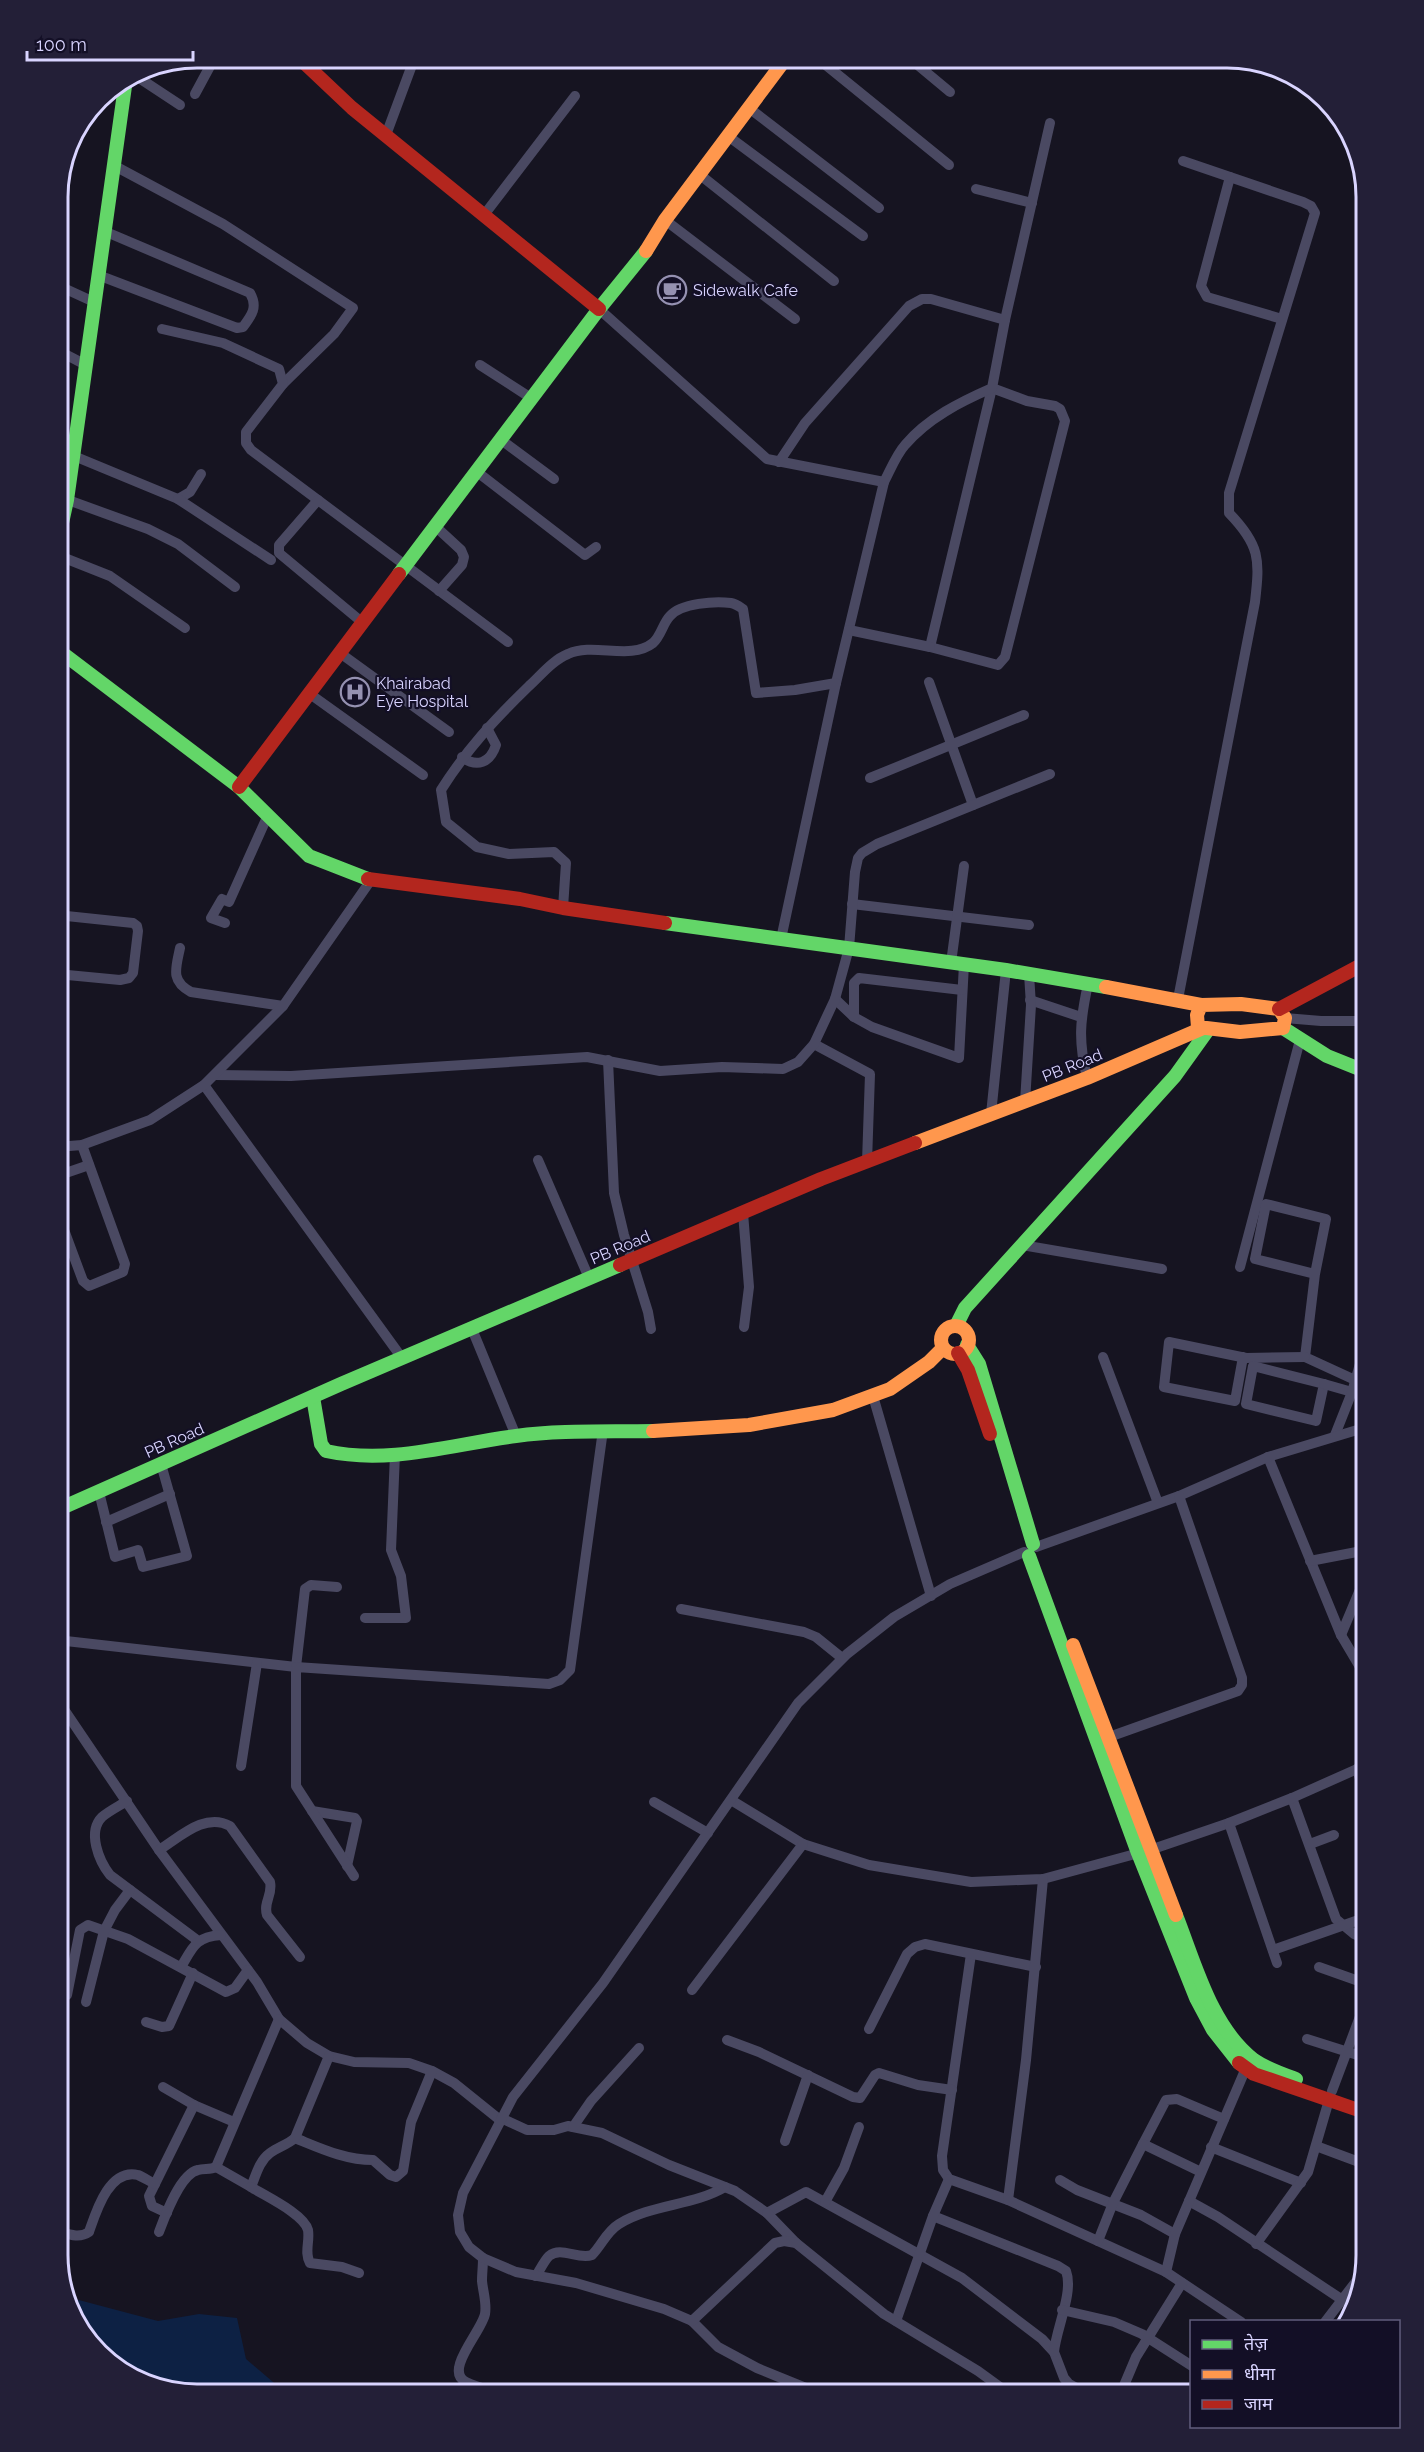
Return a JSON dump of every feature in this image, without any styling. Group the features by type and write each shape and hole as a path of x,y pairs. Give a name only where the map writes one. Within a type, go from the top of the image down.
{"street":[{"path":"195,94 209,68"},
{"path":"307,68 598,309 767,459 884,482"},
{"path":"386,135 412,68"},
{"path":"239,787 598,309 654,241 665,220 779,68"},
{"path":"830,68 949,165"},
{"path":"922,68 951,92"},
{"path":"142,80 180,105"},
{"path":"68,475 73,455 124,89"},
{"path":"484,215 575,96"},
{"path":"749,108 879,208"},
{"path":"930,647 992,388 1005,320 1050,123"},
{"path":"728,136 862,236"},
{"path":"1178,999 1255,602 1259,568 1250,536 1229,513 1229,493 1315,213 1311,206 1304,202 1183,161"},
{"path":"113,165 223,224 353,308 334,334 283,384 246,432 246,443 251,450 405,567 508,642"},
{"path":"699,174 834,281"},
{"path":"1230,177 1201,286 1203,292 1207,297 1282,319"},
{"path":"976,189 1032,202"},
{"path":"665,220 795,319"},
{"path":"98,275 237,328 243,327 254,313 254,301 250,293 104,231"},
{"path":"68,290 94,302"},
{"path":"779,462 805,423 909,306 922,299 930,299 1005,320"},
{"path":"162,329 223,343 250,353 279,369 283,384"},
{"path":"68,356 86,365"},
{"path":"480,365 531,398"},
{"path":"781,939 836,682 884,482 904,446 936,417 962,401 992,388 1027,401 1060,409 1065,420 1005,657 998,665 930,647 849,630"},
{"path":"500,439 554,479"},
{"path":"68,453 178,499 271,560"},
{"path":"476,471 585,555 596,547"},
{"path":"178,499 190,492 201,474"},
{"path":"68,500 148,529 178,544 235,587"},
{"path":"318,500 279,545 279,553 363,623"},
{"path":"435,526 461,550 465,557 462,565 439,591"},
{"path":"68,559 110,576 185,628"},
{"path":"563,908 566,863 562,858 554,852 509,854 477,847 446,822 441,790 462,757 487,728 548,668 568,654 589,649 633,651 653,643 668,617 676,610 733,603 743,609 756,693 795,690 836,682"},
{"path":"340,653 449,732"},
{"path":"68,658 239,787 309,856 371,880 520,898 563,908 1006,970 1178,999 1201,1005 1241,1004 1282,1018 1357,1021"},
{"path":"929,682 974,805"},
{"path":"310,694 423,774"},
{"path":"870,778 1024,715"},
{"path":"462,757 469,762 481,764 489,760 496,745 487,728"},
{"path":"215,1075 291,1076 587,1057 660,1071 722,1067 783,1069 798,1062 814,1044 835,999 849,948 855,872 862,853 877,844 1050,774"},
{"path":"225,923 211,918 222,899 229,902 268,815"},
{"path":"835,999 854,1017 872,1028 959,1058 962,990 958,963 957,917 964,866"},
{"path":"68,1146 82,1145 150,1120 204,1085 283,1006 371,880"},
{"path":"852,904 1029,925"},
{"path":"68,916 133,923 137,926 138,931 133,973 129,978 120,980 68,975"},
{"path":"180,948 176,970 177,981 182,987 191,992 283,1006"},
{"path":"1201,1005 1196,1022 1198,1027 1249,1031 1282,1018 1357,969"},
{"path":"991,1114 1006,970"},
{"path":"1024,1102 1030,1000 1029,974"},
{"path":"854,1017 854,983 859,978 962,990"},
{"path":"1087,1078 1081,1053 1079,1028 1088,984"},
{"path":"1030,1000 1081,1017"},
{"path":"1282,1018 1300,1040 1326,1056 1357,1068"},
{"path":"956,1326 965,1308 1175,1076 1205,1029"},
{"name":"PB Road","path":"68,1505 402,1358 743,1213 867,1162 1087,1078 1205,1029"},
{"path":"1240,1267 1300,1040"},
{"path":"814,1044 870,1074 867,1162"},
{"path":"608,1060 614,1193 651,1329"},
{"path":"204,1085 402,1358"},
{"path":"68,1241 86,1285 89,1286 123,1272 124,1264 82,1145"},
{"path":"538,1160 589,1278"},
{"path":"68,1172 89,1165"},
{"path":"1305,1357 1315,1274 1326,1219 1266,1204 1255,1259 1315,1274"},
{"path":"743,1213 749,1287 744,1327"},
{"path":"1022,1245 1162,1269"},
{"path":"956,1326 967,1333 963,1349 950,1353 944,1348 942,1335 948,1328 956,1326"},
{"path":"472,1329 516,1436"},
{"path":"1242,1357 1235,1401 1164,1387 1169,1342 1242,1357 1305,1357 1355,1380"},
{"path":"313,1397 321,1444 326,1451 349,1456 395,1454 516,1436 603,1430 671,1431 740,1426 833,1409 884,1392 935,1359 944,1348"},
{"path":"963,1349 979,1364 1031,1550 1144,1851 1209,1998 1218,2025 1239,2063 1254,2074 1357,2100"},
{"path":"1103,1357 1158,1503"},
{"path":"1324,1384 1316,1421 1246,1404 1253,1366 1324,1384 1352,1392"},
{"path":"1335,1435 1357,1373"},
{"path":"873,1396 931,1596"},
{"path":"68,1641 296,1667 549,1684 560,1680 570,1670 603,1430"},
{"path":"796,2384 757,2368 726,2351 708,2339 692,2321 673,2312 594,2288 516,2272 483,2258 468,2247 462,2238 458,2215 463,2193 513,2097 603,1983 798,1703 842,1658 894,1617 950,1584 1031,1550 1179,1496 1268,1456 1357,1430"},
{"path":"365,1618 406,1618 400,1576 391,1550 395,1454"},
{"path":"1268,1456 1341,1635 1357,1662"},
{"path":"99,1492 115,1557 138,1550 143,1567 187,1556 161,1464"},
{"path":"106,1522 170,1494"},
{"path":"1109,1737 1238,1691 1242,1685 1242,1678 1179,1496"},
{"path":"1031,1550 1109,1737 1144,1851"},
{"path":"1310,1562 1357,1552"},
{"path":"336,1587 311,1585 305,1589 296,1667 295,1778 296,1786 354,1876"},
{"path":"1341,1635 1357,1597"},
{"path":"681,1609 804,1632 816,1637 842,1658"},
{"path":"241,1766 257,1663"},
{"path":"68,1715 159,1850 248,1970 279,2019 307,2043 329,2056 354,2062 409,2063 432,2071 454,2084 501,2119 527,2130 573,2127 602,2133 669,2165 725,2187 767,2213 796,2243 896,2321 996,2384"},
{"path":"731,1800 803,1844 869,1865 971,1881 1043,1879 1144,1851 1229,1822 1292,1798 1357,1769"},
{"path":"1292,1798 1336,1919 1357,1934"},
{"path":"127,1801 102,1817 97,1827 95,1838 104,1868 110,1875 197,1940"},
{"path":"654,1802 708,1833"},
{"path":"312,1811 349,1816 357,1821 347,1866"},
{"path":"159,1850 210,1820 221,1821 230,1826 270,1882 271,1892 265,1901 267,1915 300,1957"},
{"path":"1229,1822 1278,1963"},
{"path":"1310,1844 1334,1835"},
{"path":"692,1990 803,1844"},
{"path":"1008,2200 1036,1967 1043,1879"},
{"path":"86,2002 104,1931 115,1910 130,1890"},
{"path":"1273,1950 1357,1921"},
{"path":"68,1990 80,1930 88,1925 128,1939 226,1992 235,1988 248,1970"},
{"path":"181,1967 197,1940 221,1935"},
{"path":"869,2030 907,1953 915,1947 925,1944 1036,1967"},
{"path":"972,1954 942,2156 943,2170 950,2179 1008,2200 1166,2272 1237,2320"},
{"path":"1319,1967 1357,1980"},
{"path":"146,2022 162,2027 169,2026 193,1973"},
{"path":"216,2167 279,2019"},
{"path":"1218,2025 1252,2058 1357,2108"},
{"path":"1256,2244 1301,2183 1316,2146 1330,2095 1357,2026"},
{"path":"1307,2039 1357,2055"},
{"path":"727,2040 759,2052 854,2097 860,2098 875,2075 879,2073 918,2085 952,2090"},
{"path":"573,2127 591,2101 639,2048"},
{"path":"251,2187 262,2161 272,2151 286,2146 295,2138 329,2056"},
{"path":"1166,2272 1175,2234 1246,2068"},
{"path":"295,2138 339,2155 358,2160 373,2160 390,2175 396,2176 402,2171 411,2122 432,2071"},
{"path":"785,2141 808,2075"},
{"path":"162,2087 194,2105 234,2122"},
{"path":"1098,2241 1113,2203 1166,2100 1177,2099 1224,2119"},
{"path":"166,2213 155,2208 149,2196 194,2105"},
{"path":"825,2202 844,2168 860,2127"},
{"path":"1143,2144 1201,2172"},
{"path":"1316,2146 1357,2161"},
{"path":"1211,2147 1301,2183"},
{"path":"159,2232 183,2181 198,2170 216,2167 303,2220 309,2233 306,2251 310,2263 342,2267 359,2273"},
{"path":"68,2234 75,2236 89,2232 105,2193 113,2182 137,2175 155,2184"},
{"path":"896,2321 933,2216 950,2179"},
{"path":"1060,2180 1077,2190 1113,2203 1175,2234"},
{"path":"536,2276 549,2256 555,2253 562,2252 587,2257 596,2251 606,2234 629,2219 667,2206 699,2199 725,2187"},
{"path":"767,2213 806,2192 919,2256 963,2278 1026,2326 1054,2352 1064,2378 1069,2384"},
{"path":"1189,2201 1218,2217 1341,2299"},
{"path":"933,2216 1066,2271 1069,2287 1056,2335 1054,2352"},
{"path":"692,2321 775,2243 784,2241 796,2243"},
{"path":"471,2384 460,2377 458,2367 482,2325 485,2313 483,2258"},
{"path":"1124,2384 1147,2338 1182,2283"},
{"path":"1326,2320 1353,2285"},
{"path":"1062,2310 1114,2322 1147,2338 1190,2365"}],"water":[{"path":"75,2299 158,2321 199,2314 237,2318 246,2359 275,2384 188,2384 155,2378 139,2371 111,2353 89,2327"}],"traffic: fast":[{"path":"68,493 125,89"},
{"path":"399,574 599,309 646,251"},
{"path":"68,657 239,787 309,856 368,879"},
{"path":"665,923 1006,970 1106,987"},
{"path":"1283,1028 1327,1056 1357,1068"},
{"path":"956,1326 965,1308 1175,1076 1208,1030"},
{"path":"68,1505 341,1384 620,1265"},
{"path":"967,1345 979,1364 1033,1544"},
{"path":"313,1397 321,1444 326,1451 350,1455 398,1455 533,1434 653,1431"},
{"path":"1029,1556 1138,1853 1196,1998 1213,2030 1239,2063"},
{"path":"1176,1915 1206,1993 1226,2030 1254,2060 1269,2069 1296,2079"}],"traffic: slow":[{"path":"646,251 665,220 779,68"},
{"path":"1106,987 1201,1005 1241,1004 1279,1009 1285,1018 1283,1028 1240,1032 1198,1027 1197,1015 1201,1005"},
{"path":"915,1143 1087,1078 1203,1028"},
{"path":"955,1326 965,1330 969,1340 965,1350 955,1354 945,1350 941,1340 945,1330 955,1326"},
{"path":"653,1431 749,1425 833,1410 890,1389 929,1362 943,1348"},
{"path":"1073,1645 1176,1915"}],"traffic: jam":[{"path":"310,68 352,108 599,309"},
{"path":"239,787 399,574"},
{"path":"368,879 520,899 563,908 665,923"},
{"path":"1279,1009 1357,967"},
{"path":"620,1265 821,1179 915,1143"},
{"path":"958,1353 968,1370 990,1434"},
{"path":"1239,2063 1254,2074 1357,2110"}],"place":[{"name":"Sidewalk Cafe","path":"672,290"},
{"name":"Khairabad Eye Hospital","path":"355,692"}]}
